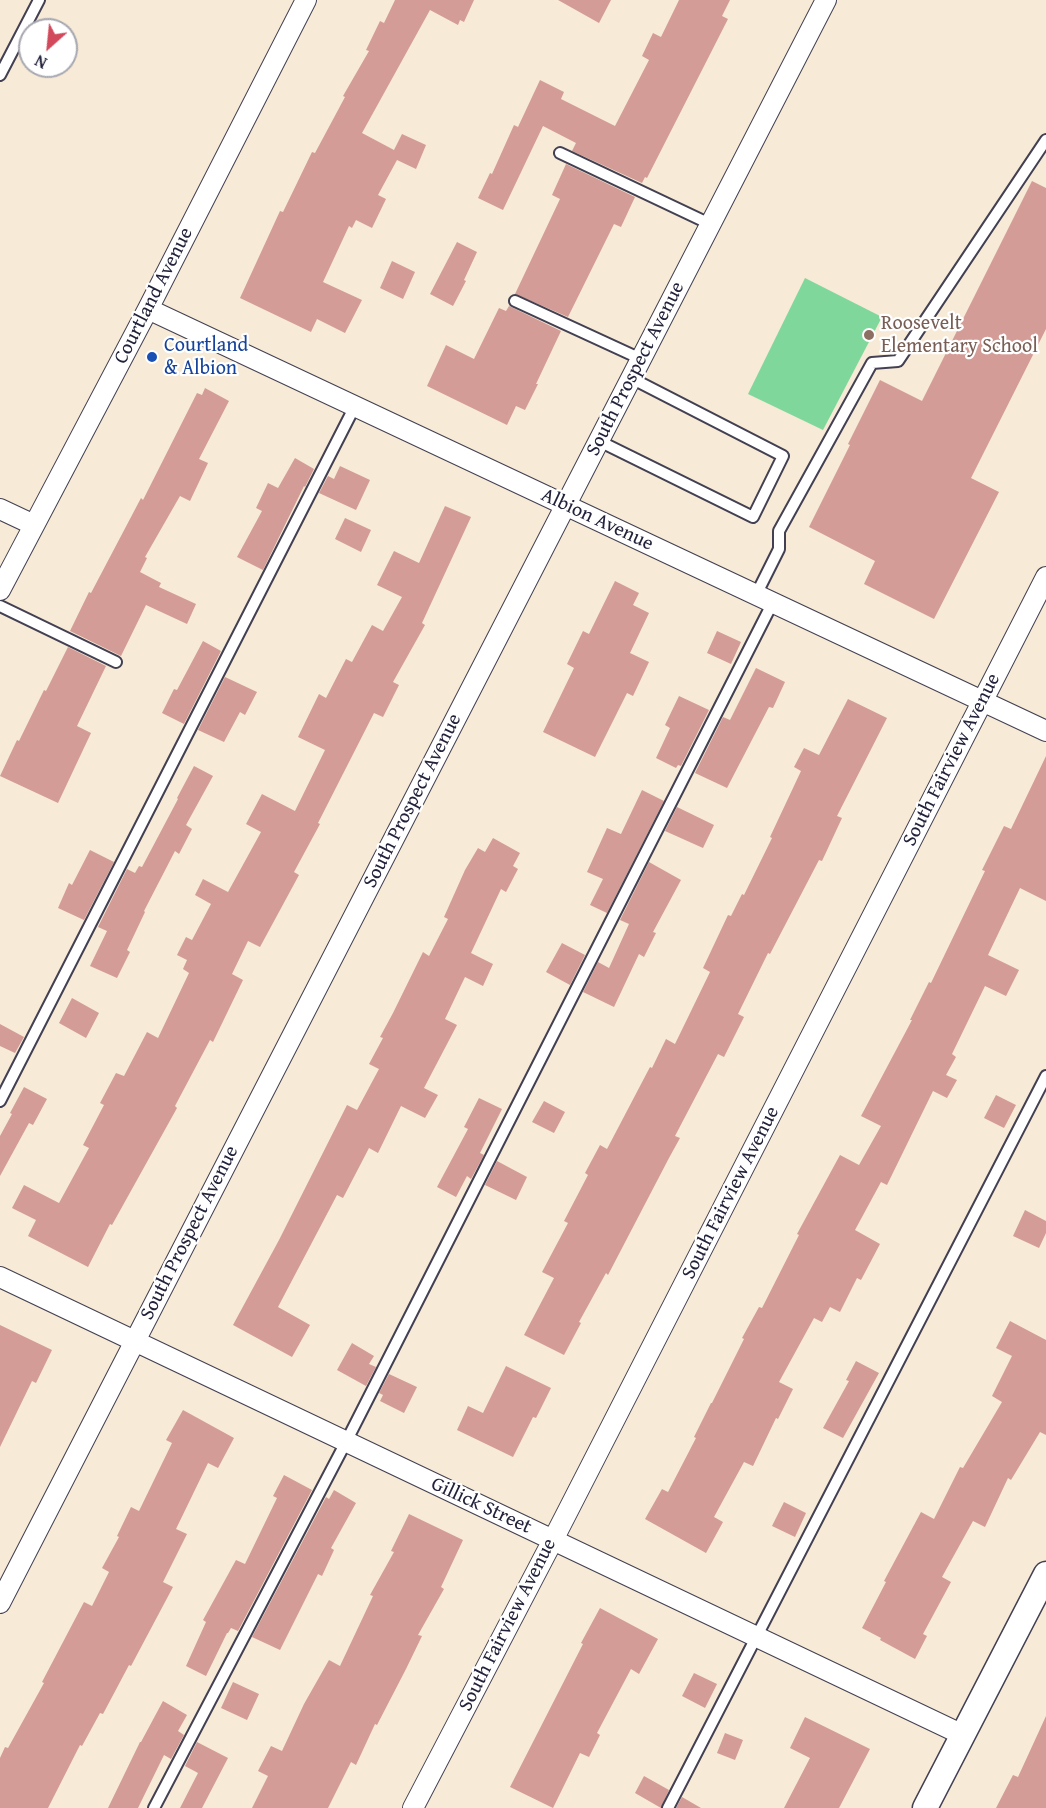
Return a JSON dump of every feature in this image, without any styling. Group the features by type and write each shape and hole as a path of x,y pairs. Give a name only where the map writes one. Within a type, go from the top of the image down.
{"street":[{"name":"Courtland Avenue","path":"0,590 148,309 306,0"},
{"name":"South Prospect Avenue","path":"0,1602 826,0"},
{"name":"Albion Avenue","path":"148,309 1046,730"},
{"path":"0,509 34,525"},
{"name":"South Fairview Avenue","path":"413,1808 553,1540 1046,577"},
{"name":"Gillick Street","path":"0,1277 963,1735"},
{"path":"925,1808 1046,1574"}],"lane":[{"path":"0,75 39,0"},
{"path":"154,1808 346,1442 764,598 779,549 779,531 872,363 898,361 1046,140"},
{"path":"560,153 710,224"},
{"path":"514,301 641,359"},
{"path":"599,441 753,516 783,456 631,378"},
{"path":"0,1101 355,406"},
{"path":"0,606 116,662"},
{"path":"668,1808 1046,1076"}],"green space":[{"path":"805,278 882,317 823,430 748,394"}],"building":[{"path":"395,0 474,0 464,22 460,20 458,25 430,10 362,133 394,150 402,134 426,145 416,169 397,160 378,195 386,199 372,228 356,220 352,228 349,226 323,282 362,300 345,333 317,319 311,332 240,298 280,211 283,212 312,152 315,153 345,97 343,96 369,51 366,50 380,21 384,23"},
{"path":"558,0 611,0 599,23"},
{"path":"679,0 730,0 722,16 728,19 647,178 645,177 642,183 572,151 576,143 543,126 503,210 478,198 490,173 492,174 514,125 518,127 540,80 564,92 561,99 615,126 649,60 642,56 653,33 661,37"},
{"path":"566,164 635,197 621,227 614,224 568,317 515,294 560,199 552,195"},
{"path":"1032,181 1046,188 1046,329 971,478 999,492 934,619 864,584 875,561 809,527 880,380 922,401"},
{"path":"457,242 477,252 453,306 430,294"},
{"path":"392,261 415,272 403,299 380,288"},
{"path":"509,306 561,331 525,410 516,406 507,425 427,386 446,345 474,359 499,308 506,311"},
{"path":"205,388 229,401 199,459 208,463 190,501 180,496 145,557 147,558 140,572 161,583 159,587 196,604 187,624 146,605 121,656 70,631 141,498 143,500 197,393 202,395"},
{"path":"295,458 314,469 263,570 237,557 262,511 256,508 268,483 278,488"},
{"path":"340,466 370,480 356,510 319,493 328,476 334,479"},
{"path":"445,506 471,517 422,623 425,625 393,682 399,685 383,717 374,713 294,872 299,875 260,947 248,941 232,974 243,980 213,1042 210,1040 175,1106 177,1108 112,1225 110,1224 88,1267 28,1236 36,1220 12,1208 24,1185 59,1203 89,1148 83,1145 104,1105 100,1103 116,1073 124,1076 147,1032 158,1038 189,973 183,969 187,960 177,955 186,937 192,940 211,904 195,895 203,879 228,892 261,832 246,824 262,794 295,811 325,750 298,737 319,694 326,698 346,659 352,662 372,625 383,631 402,597 377,585 394,551 419,563"},
{"path":"345,518 371,530 361,552 335,539"},
{"path":"615,581 639,593 633,605 649,613 630,653 649,662 633,696 627,693 595,757 543,732 574,668 567,664 583,631 589,634"},
{"path":"717,631 741,642 731,664 707,653"},
{"path":"203,641 221,651 184,724 162,713"},
{"path":"68,647 106,666 77,726 91,733 58,803 0,776"},
{"path":"756,668 785,682 773,708 769,707 727,788 695,773 723,717 730,720"},
{"path":"225,677 257,692 245,715 240,712 224,742 198,730"},
{"path":"679,696 709,710 681,766 678,765 676,768 656,758 670,728 665,725"},
{"path":"848,699 887,718 837,816 842,818 822,861 819,860 770,954 768,953 738,1014 744,1017 724,1057 718,1054 675,1136 680,1138 608,1275 606,1273 579,1322 581,1323 564,1355 524,1335 554,1278 542,1272 568,1223 564,1221 588,1175 585,1173 600,1145 607,1149 666,1039 675,1044 710,972 703,968 728,915 731,916 742,894 744,895 772,838 770,837 801,771 794,767 804,748 819,755"},
{"path":"1046,756 1046,901 1020,888 988,955 1019,970 1006,996 985,986 952,1054 956,1057 946,1075 957,1080 947,1098 933,1091 887,1185 881,1182 855,1230 880,1244 861,1280 857,1278 840,1312 830,1307 822,1322 814,1318 779,1382 793,1389 753,1466 744,1462 714,1517 723,1522 706,1553 645,1519 662,1489 668,1492 744,1339 742,1338 759,1307 762,1308 799,1235 797,1234 840,1155 859,1165 881,1126 861,1116 912,1020 910,1020 929,982 931,983 1004,826 1011,829"},
{"path":"194,766 213,776 186,825 192,829 179,854 175,851 144,911 127,950 130,952 117,978 90,966 107,931 98,927 127,869 135,873 139,866 142,867"},
{"path":"642,790 664,801 607,913 590,905 603,879 587,872 607,828 621,834"},
{"path":"677,807 714,825 703,848 665,831"},
{"path":"493,838 520,853 513,866 518,869 506,892 501,889 471,953 493,964 483,986 465,977 445,1019 457,1025 424,1088 438,1095 425,1118 401,1106 378,1153 369,1148 343,1198 337,1195 278,1307 310,1325 292,1357 233,1325 347,1105 357,1110 379,1069 369,1064 383,1038 380,1037 423,952 429,956 448,919 444,917 465,870 478,848 485,852"},
{"path":"90,850 114,862 84,920 58,908 69,883 72,885"},
{"path":"649,862 681,880 653,932 656,933 644,957 639,954 614,1007 583,992 598,962 609,968 629,924 620,920"},
{"path":"562,943 585,955 570,985 546,972"},
{"path":"72,998 99,1013 86,1038 59,1023"},
{"path":"0,1024 24,1037 15,1053 0,1046"},
{"path":"24,1087 47,1099 33,1125 29,1123 0,1176 0,1136"},
{"path":"996,1095 1016,1105 1004,1128 984,1118"},
{"path":"479,1098 502,1109 480,1153 484,1155 471,1179 467,1176 456,1197 437,1187 468,1129 464,1127"},
{"path":"544,1101 565,1112 554,1133 532,1122"},
{"path":"497,1161 527,1177 516,1200 485,1185"},
{"path":"1025,1210 1046,1221 1046,1233 1039,1248 1013,1236"},
{"path":"1010,1321 1046,1340 1046,1435 1040,1432 1011,1480 1008,1478 985,1527 973,1521 942,1577 951,1582 923,1634 927,1636 915,1659 862,1628 921,1512 934,1519 960,1467 963,1468 1002,1402 992,1396 1012,1356 996,1348"},
{"path":"0,1325 52,1350 36,1383 32,1381 0,1447"},
{"path":"352,1343 374,1356 369,1364 376,1367 366,1386 337,1370"},
{"path":"856,1361 879,1373 843,1438 823,1428 849,1381 846,1380"},
{"path":"506,1366 551,1388 513,1457 457,1430 468,1406 483,1413"},
{"path":"389,1374 417,1387 404,1413 380,1401 383,1395 379,1393"},
{"path":"183,1410 234,1438 218,1468 208,1463 176,1529 187,1534 163,1582 173,1587 103,1714 100,1713 82,1746 80,1745 48,1808 0,1808 0,1758 5,1747 8,1748 44,1683 42,1682 84,1602 92,1606 109,1572 102,1568 119,1537 117,1536 131,1507 139,1511 172,1443 166,1440"},
{"path":"284,1475 312,1490 238,1631 231,1628 227,1633 206,1676 186,1666 206,1622 203,1620 236,1560 245,1564 277,1498 273,1496"},
{"path":"334,1490 356,1503 331,1548 334,1550 322,1576 318,1574 280,1650 252,1637 326,1497 329,1499"},
{"path":"784,1502 806,1513 795,1537 772,1526"},
{"path":"409,1514 463,1540 441,1587 444,1589 418,1635 422,1636 356,1765 351,1762 328,1808 252,1808 268,1776 258,1771 271,1746 282,1751 304,1704 329,1660 340,1666 373,1596 370,1595 394,1552 391,1551"},
{"path":"600,1608 658,1639 639,1674 631,1669 597,1733 600,1735 589,1757 580,1753 553,1808 510,1787"},
{"path":"694,1673 717,1684 705,1708 682,1696"},
{"path":"233,1682 259,1694 247,1720 221,1708"},
{"path":"163,1701 187,1715 178,1731 184,1735 171,1759 164,1755 138,1808 108,1808 140,1742"},
{"path":"1046,1716 1046,1808 996,1808 1013,1775 1018,1777"},
{"path":"805,1717 870,1749 839,1808 784,1808 810,1758 790,1748"},
{"path":"725,1733 743,1740 735,1760 717,1753"},
{"path":"197,1742 228,1758 202,1808 180,1808 198,1773 185,1766"},
{"path":"644,1776 669,1790 661,1808 635,1793"},
{"path":"682,1797 701,1808 676,1808"}],"place":[{"name":"Roosevelt Elementary School","path":"869,335"},
{"name":"Courtland & Albion","path":"152,357"}]}
